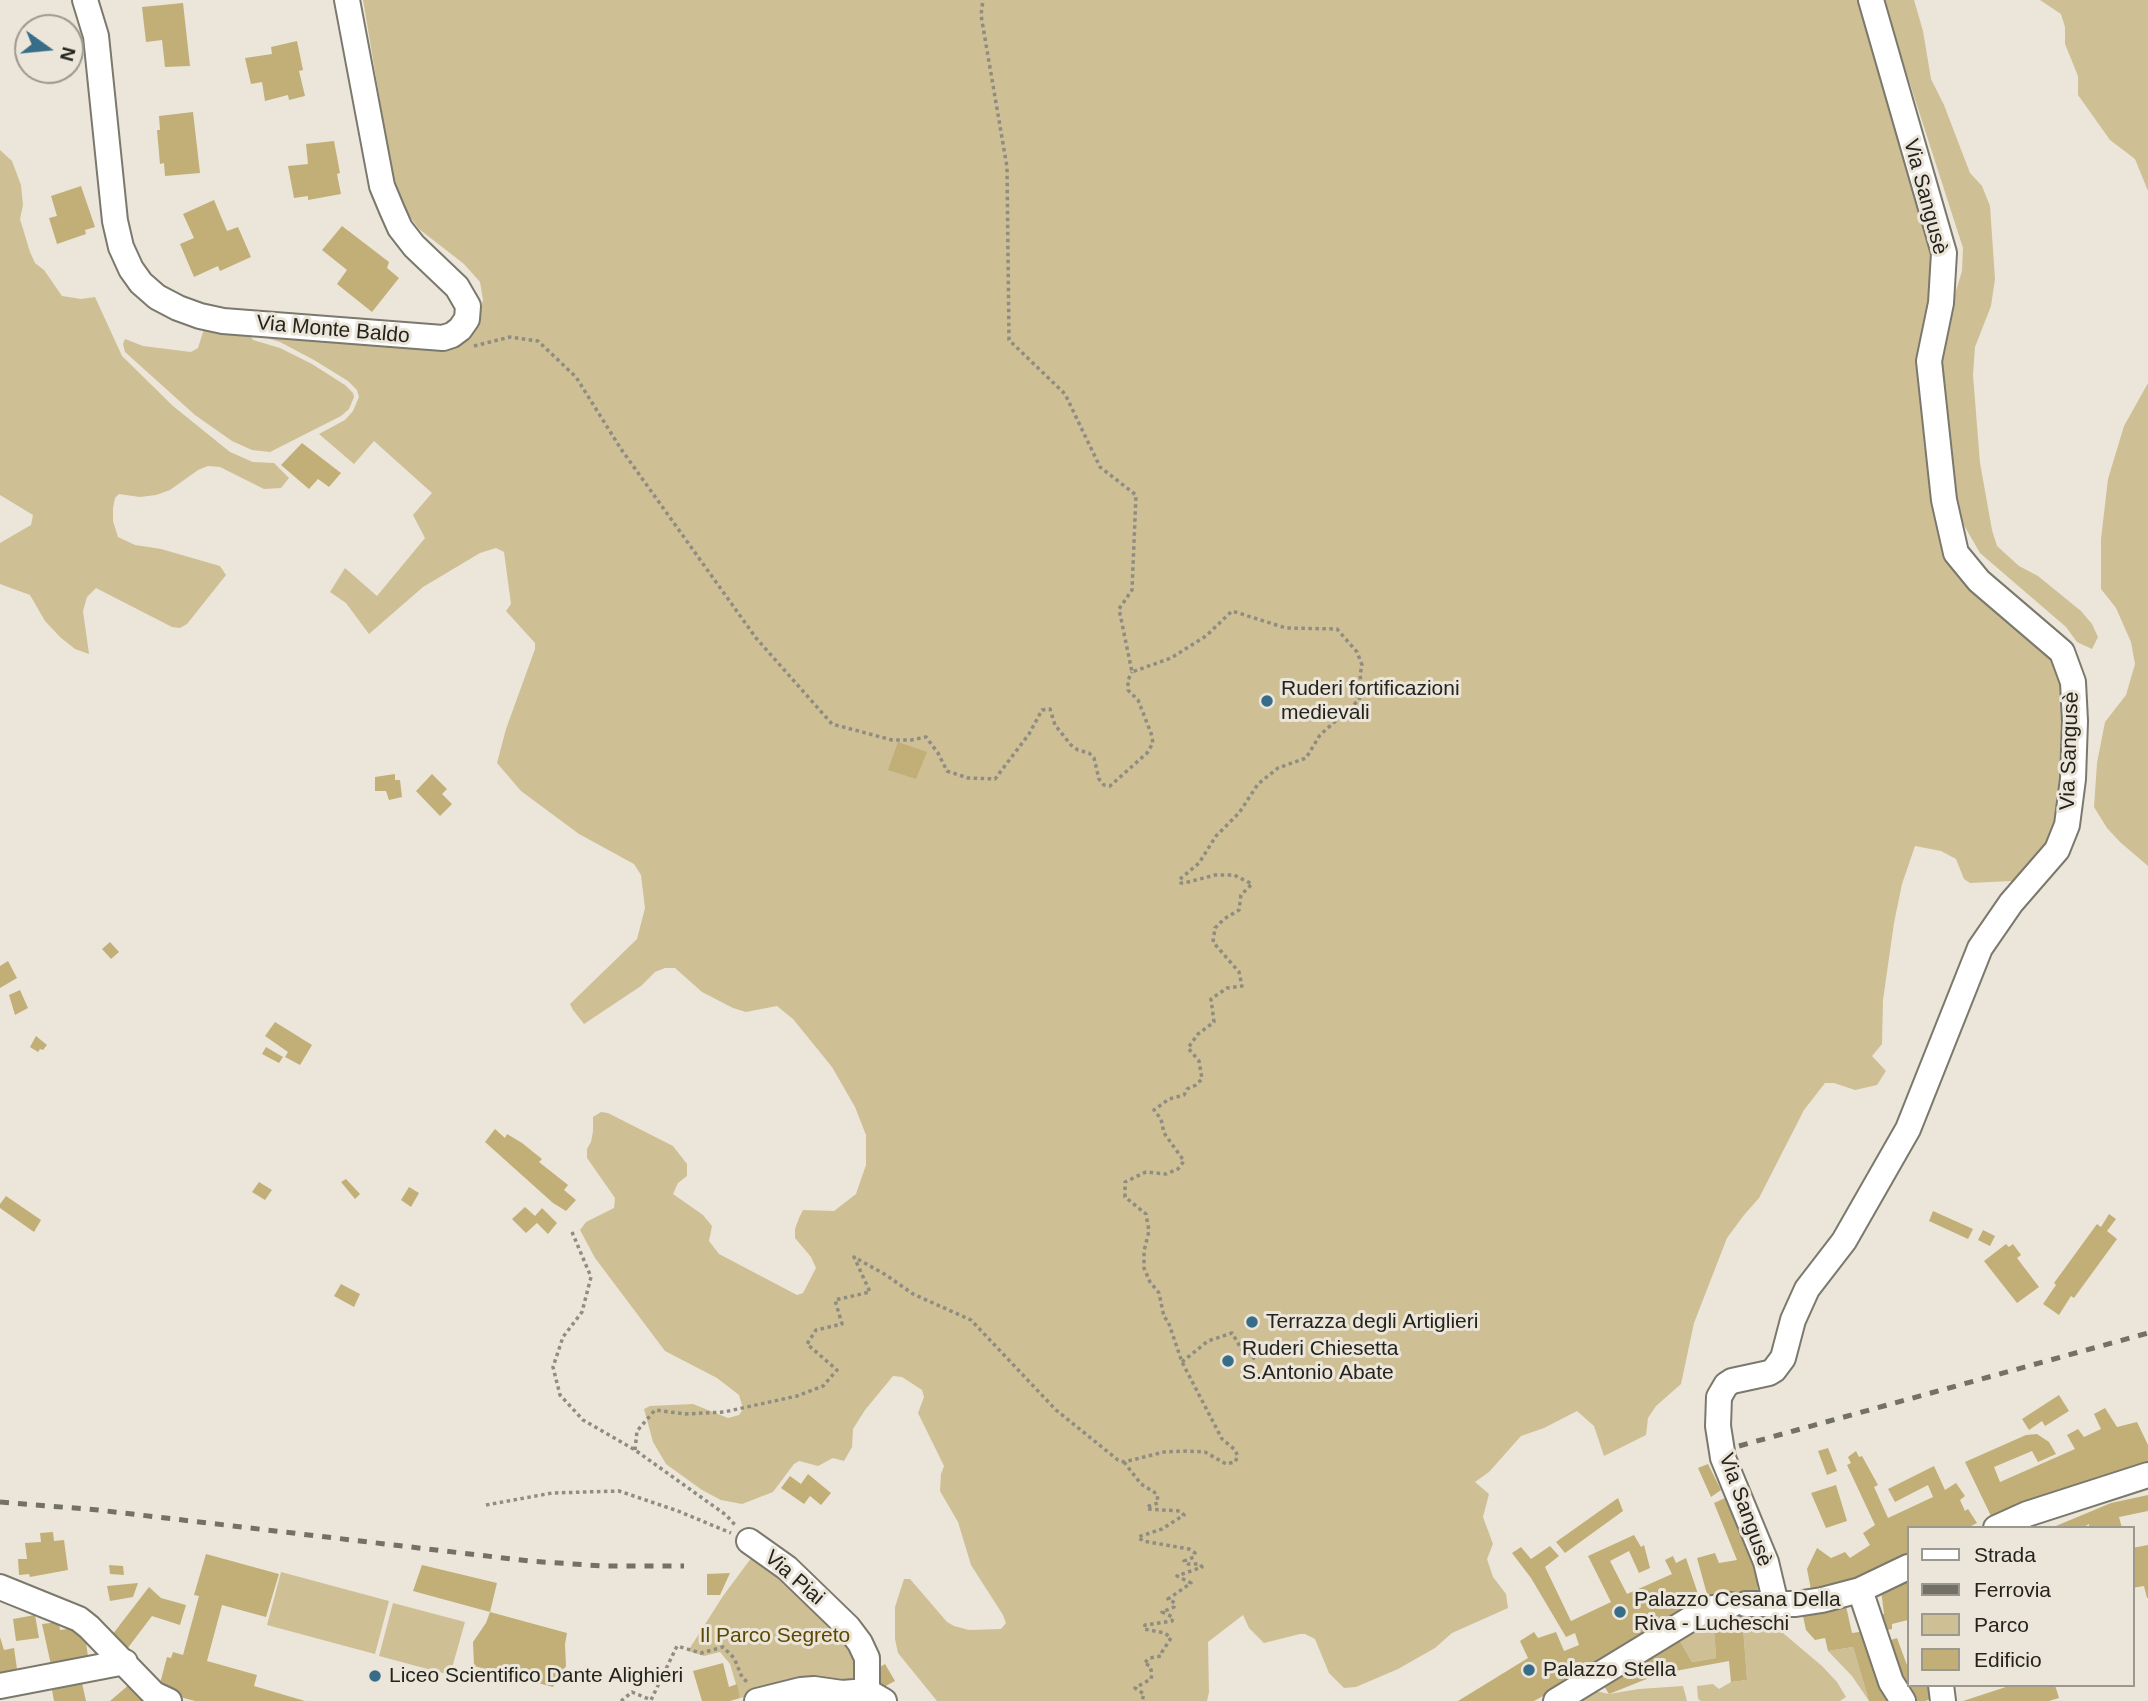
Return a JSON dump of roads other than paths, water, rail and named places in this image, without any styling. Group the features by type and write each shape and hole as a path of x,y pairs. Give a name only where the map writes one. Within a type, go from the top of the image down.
{"street":[{"name":"Via Monte Baldo","path":"85,0 96,36 115,221 121,247 141,283 177,307 223,321 436,338 452,335 467,319 468,306 457,287 414,246 400,228 391,210 382,186 346,0"},
{"name":"Via Sangusè","path":"1776,1604 1766,1562 1723,1458 1718,1426 1719,1397 1732,1381 1769,1373 1783,1358 1803,1295 1844,1241 1908,1129 1980,948 2011,903 2057,850 2067,825 2073,779 2073,682 2062,652 1979,581 1956,553 1944,500 1929,361 1941,303 1944,253 1871,0"},
{"path":"2000,1526 2026,1514 2148,1475"},
{"name":"Via Piai","path":"749,1541 787,1568 848,1627 867,1657 876,1696 808,1689 756,1694"},
{"path":"1556,1701 1707,1609 1738,1604 1822,1600 1860,1590 1906,1568"},
{"path":"0,1587 79,1619 154,1693 169,1701"},
{"path":"1860,1590 1891,1682 1903,1701"},
{"path":"0,1686 125,1662"}],"railway":[{"path":"1739,1446 2148,1333"},
{"path":"0,1502 98,1510 529,1561 602,1566 684,1566"}],"place":[{"name":"Ruderi fortificazioni medievali","path":"1267,701"},
{"name":"Terrazza degli Artiglieri","path":"1252,1322"},
{"name":"Ruderi Chiesetta S.Antonio Abate","path":"1228,1361"},
{"name":"Palazzo Cesana Della Riva - Lucheschi","path":"1620,1612"},
{"name":"Palazzo Stella","path":"1529,1670"},
{"name":"Liceo Scientifico Dante Alighieri","path":"375,1676"}],"park label":[{"name":"Il Parco Segreto","path":"775,1636"}]}
